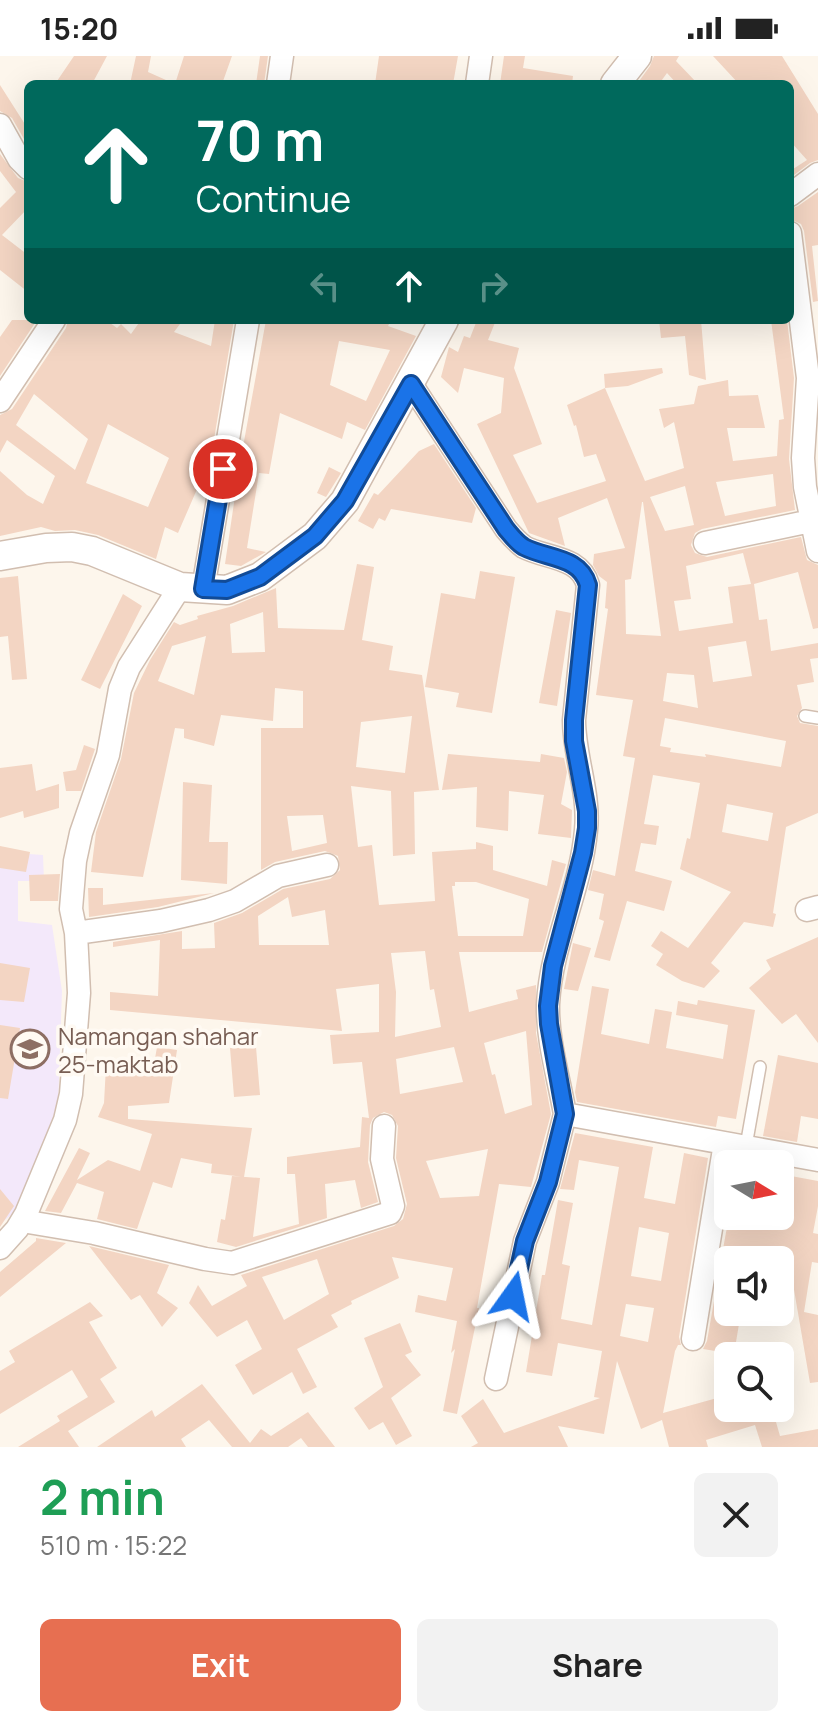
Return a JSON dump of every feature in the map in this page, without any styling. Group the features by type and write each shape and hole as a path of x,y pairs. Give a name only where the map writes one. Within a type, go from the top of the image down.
{"street":[{"path":"279,80 282,56"},
{"path":"478,80 481,56"},
{"path":"618,80 637,56"},
{"path":"0,125 24,164"},
{"path":"794,192 818,174"},
{"path":"794,265 808,378 803,458 818,551"},
{"path":"0,401 51,324"},
{"path":"0,1248 22,1221 65,1120 71,1094 79,993 76,933 71,909 81,833 108,755 120,689 129,667 192,588 247,324"},
{"path":"0,556 72,547 92,551 192,588 227,590 260,577 315,536 345,501 442,324"},
{"path":"411,384 506,529 522,546 575,565 582,571 588,585 574,720 574,741 587,811 587,828 553,966 548,1006 565,1114 548,1182 525,1241 496,1379"},
{"path":"705,543 811,521"},
{"path":"76,933 161,921 209,910 235,901 278,876 327,865"},
{"path":"565,1114 818,1160"},
{"path":"22,1221 232,1263 390,1213 393,1206 382,1159 384,1126"},
{"path":"693,1339 736,1145"}],"lane":[{"path":"736,1145 760,1067"}],"shaded area":[{"name":"Namangan shahar 25-maktab","path":"0,852 43,855 44,881 18,881 18,921 52,925 62,991 58,1106 16,1211 0,1224"}],"building":[{"path":"74,56 107,56 94,80 58,80"},
{"path":"136,56 151,56 148,72 166,80 131,80"},
{"path":"184,56 232,56 223,80 176,80"},
{"path":"260,56 268,56 265,80 257,80"},
{"path":"379,56 458,56 454,80 376,80"},
{"path":"504,56 525,56 523,68 573,76 572,80 501,80"},
{"path":"654,56 679,56 676,61 694,80 673,80 667,73 662,80 640,80"},
{"path":"713,56 782,56 818,114 818,160 794,175 794,168 807,160 794,145 794,80 735,80"},
{"path":"0,85 24,123 24,139 12,118 0,111"},
{"path":"0,154 18,178 24,180 24,212 2,235 24,252 24,289 0,270 0,208 16,192 0,171"},
{"path":"818,192 818,245 812,246 818,301 813,302 804,231 801,224 794,221 794,208"},
{"path":"12,320 34,324 0,376 0,337"},
{"path":"67,324 112,324 117,328 121,324 131,334 138,324 180,324 174,332 211,346 214,324 233,324 211,457 178,533 165,527 156,559 98,535 75,530 55,531 41,527 0,536 0,471 27,495 43,504 55,476 7,440 0,453 0,415 12,409","holes":["34,394 88,439 75,470 16,425","108,424 169,458 148,507 86,483"]},
{"path":"265,324 389,324 416,336 365,430 347,422 342,439 280,413 269,474 259,473 247,548 266,552 241,566 225,564","holes":["339,341 390,350 366,401 330,385"]},
{"path":"475,324 494,324 488,340 519,348 514,368 542,444 513,455 537,503 606,481 596,454 584,457 567,405 605,388 645,481 684,468 674,422 664,428 659,409 694,404 698,386 728,380 729,396 758,395 765,428 727,428 733,461 777,456 779,420 784,419 772,324 787,324 794,378 789,459 795,510 702,529 695,533 691,545 695,553 707,557 801,537 807,560 818,565 818,628 813,629 798,572 754,584 759,620 767,619 771,651 818,643 818,658 810,659 814,682 797,685 802,708 797,716 800,723 818,726 818,813 786,827 773,927 744,922 711,963 720,971 704,988 682,981 656,965 663,954 651,946 661,931 688,948 731,892 680,869 687,838 690,839 700,783 653,775 644,824 659,826 656,845 641,843 635,871 672,881 664,911 627,901 610,961 594,957 604,921 599,919 604,894 588,890 593,870 615,876 635,758 623,756 633,700 596,695 608,609 605,608 607,582 593,565 594,554 625,548 607,498 558,518 565,546 529,533 477,424 501,413 504,378 464,368 458,393 441,377 449,347 458,352 464,336 470,338","holes":["773,474 776,506 725,516 716,482","685,486 694,525 665,531 650,497","642,502 643,502 661,636 626,634 625,580 631,579","743,553 751,584 728,587 733,623 679,631 674,601 691,599 686,566","746,641 752,676 713,682 708,647","667,673 694,675 698,708 663,701","665,718 786,741 781,767 705,754 706,757 670,752 671,748 660,746","727,804 773,813 768,841 722,832"]},
{"path":"659,324 701,324 706,380 689,375 685,336 661,338"},
{"path":"662,368 663,373 628,386 605,388 604,374"},
{"path":"434,444 476,508 472,523 391,509 385,521 379,518 373,529 358,521 374,493 378,495 419,451"},
{"path":"329,467 341,473 326,497 317,493"},
{"path":"357,564 374,567 362,640 393,646 389,670 422,675 439,790 414,792 415,854 393,856 391,791 351,786 358,847 372,845 379,905 435,901 432,852 476,849 476,842 493,846 493,870 547,886 552,860 566,864 542,952 459,952 469,1012 518,999 516,990 536,985 536,1033 551,1114 531,1187 499,1184 479,1308 457,1414 443,1411 457,1321 415,1312 418,1295 446,1301 453,1268 392,1257 399,1278 351,1301 352,1304 331,1315 338,1327 297,1349 317,1387 303,1394 292,1372 253,1395 235,1365 262,1349 247,1320 217,1337 189,1303 198,1285 212,1306 247,1286 241,1275 394,1226 403,1219 407,1204 396,1158 398,1126 392,1115 384,1112 373,1118 370,1125 368,1162 378,1202 361,1208 355,1180 325,1184 327,1218 236,1247 217,1242 221,1219 225,1220 232,1176 260,1178 253,1237 299,1224 295,1174 287,1174 287,1157 360,1147 362,1117 369,1118 362,1062 333,1064 330,1035 379,1032 379,984 336,989 342,1031 110,1010 110,992 158,996 160,940 113,947 113,942 182,931 182,949 215,948 214,923 242,913 283,889 330,879 340,870 338,856 325,851 275,862 261,870 261,728 303,728 303,691 275,688 273,721 221,715 214,746 184,738 184,729 175,728 143,877 91,872 96,832 121,759 134,693 150,660 174,622 180,625 198,619 197,616 233,606 276,588 278,628 344,630","holes":["263,612 265,652 232,653 230,624","206,636 194,695 158,681 172,646","412,716 405,773 356,767 361,722","323,815 327,843 292,851 287,816","455,882 476,882 529,899 523,936 458,936 452,886","288,897 292,917 325,910 329,945 259,945 258,916","425,951 430,990 434,989 441,1027 395,1037 396,992 391,953","526,1031 532,1105 505,1114 495,1074 492,1075 484,1043","454,1047 463,1082 400,1094 396,1059","488,1149 479,1196 440,1198 426,1161","317,1259 329,1294 284,1320 262,1277"]},
{"path":"480,571 515,577 492,713 456,707 459,693 425,687 441,593 475,599"},
{"path":"18,576 27,679 12,680 8,636 0,637 0,578"},
{"path":"123,594 142,606 100,689 81,680"},
{"path":"556,610 571,613 557,706 539,703"},
{"path":"84,745 95,749 81,791 66,791 63,772 76,770"},
{"path":"448,754 540,762 541,754 564,758 567,772 561,804 572,810 571,838 538,834 544,795 509,791 508,831 476,827 477,787 442,790"},
{"path":"32,764 36,791 59,784 59,808 24,818 23,811 0,818 0,768"},
{"path":"183,782 212,785 209,842 228,842 227,884 181,880"},
{"path":"0,846 30,852 26,872 0,868"},
{"path":"60,874 58,901 30,901 29,875"},
{"path":"88,888 103,888 103,905 214,893 158,907 89,917"},
{"path":"818,937 818,1043 796,1014 782,1024 749,988 771,969 766,960"},
{"path":"573,943 591,948 578,991 564,989"},
{"path":"0,963 30,968 24,1002 0,1000"},
{"path":"592,986 609,989 601,1034 649,1044 655,1009 672,1012 666,1048 723,1059 728,1025 676,1015 678,1001 697,1005 698,1000 755,1010 736,1119 718,1116 716,1127 577,1102 575,1092"},
{"path":"0,1025 20,1028 8,1099 0,1098"},
{"path":"157,1047 177,1050 169,1103 128,1106 128,1119 252,1128 244,1177 211,1173 212,1164 181,1158 172,1188 153,1182 137,1229 97,1219 104,1192 77,1183 61,1213 45,1211 79,1148 90,1153 77,1180 108,1160 140,1171 152,1134 98,1117 104,1103 106,1066 152,1076"},
{"path":"256,1047 260,1095 234,1097 230,1048"},
{"path":"778,1055 818,1063 818,1119 801,1116 797,1142 763,1136"},
{"path":"575,1133 653,1147 644,1198 675,1204 684,1153 708,1158 679,1337 681,1345 675,1351 663,1413 714,1399 714,1422 776,1422 780,1436 818,1429 818,1447 762,1447 755,1425 706,1440 708,1447 669,1447 662,1420 641,1429 617,1361 604,1434 558,1426 568,1447 471,1447 478,1443 461,1416 483,1399 504,1433 600,1398 594,1397 602,1351 558,1343 552,1376 526,1372 558,1200 573,1203 562,1264 570,1266 561,1319 592,1325 619,1167 579,1160 574,1190 560,1189","holes":["639,1227 669,1233 661,1281 631,1276","626,1304 654,1308 648,1342 620,1336"]},
{"path":"794,1177 818,1181 813,1233 818,1234 818,1263 812,1262 804,1312 818,1315 818,1382 810,1383 794,1290 794,1246 724,1246 726,1230 794,1230"},
{"path":"0,1189 14,1206 0,1227"},
{"path":"36,1238 66,1243 0,1297 0,1272"},
{"path":"89,1246 169,1265 157,1293 178,1308 162,1327 140,1295 131,1300"},
{"path":"714,1301 714,1326 739,1326 736,1342 714,1342 714,1351 703,1349"},
{"path":"90,1302 103,1316 89,1322 117,1368 100,1379 115,1402 68,1431 79,1447 18,1447 60,1421 57,1416 88,1397 72,1370 0,1414 0,1371 15,1362 9,1351"},
{"path":"400,1323 412,1352 405,1355 421,1375 391,1398 412,1436 396,1445 383,1422 369,1430 354,1408 383,1387 364,1338"},
{"path":"202,1384 250,1443 261,1429 271,1436 308,1412 335,1447 308,1447 301,1438 288,1447 232,1447 209,1420 181,1439 186,1447 97,1447 152,1410 155,1417"}],"place":[{"name":"Namangan shahar 25-maktab","path":"30,1049"}],"route":[{"path":"223,469 203,589 227,590 260,577 315,536 345,501 411,384 506,529 522,546 575,565 586,578 588,585 574,741 587,811 587,828 553,966 548,1006 565,1114 548,1182 525,1241 513,1296"}]}
